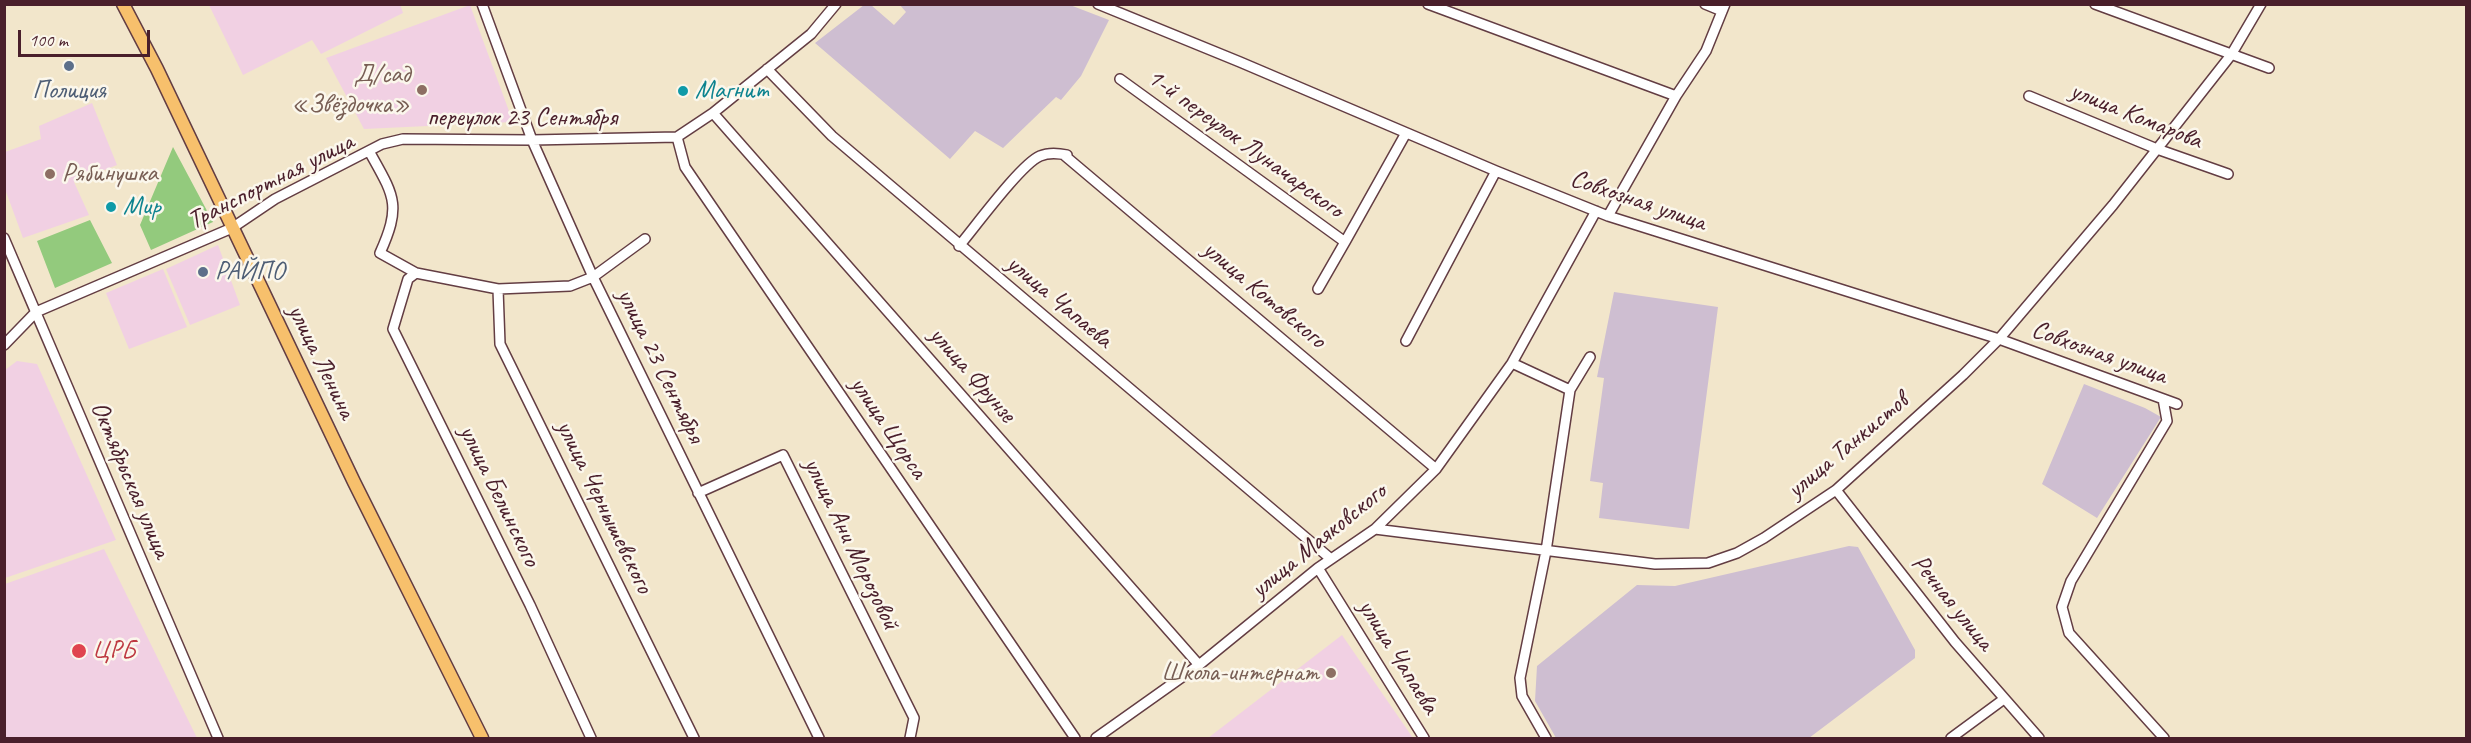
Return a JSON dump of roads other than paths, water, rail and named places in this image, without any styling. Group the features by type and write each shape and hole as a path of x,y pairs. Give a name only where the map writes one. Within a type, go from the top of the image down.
{"main road":[{"name":"улица Ленина","path":"123,4 354,482 482,738"}],"street":[{"name":"улица 23 Сентября","path":"482,4 532,140 593,277 819,738"},
{"path":"677,137 713,113 812,34 836,4"},
{"name":"Совхозная улица","path":"1098,4 1608,216 1999,339 2176,404"},
{"path":"1428,4 1676,96"},
{"path":"1608,216 1676,96 1706,51 1724,8 1705,4"},
{"path":"2095,4 2269,68"},
{"name":"улица Танкистов","path":"1375,529 1656,564 1708,563 1737,553 1764,538 1836,490 1999,339 2113,205 2231,55 2262,4"},
{"name":"улица Чапаева","path":"767,69 832,136 1331,559"},
{"name":"1-й переулок Луначарского","path":"1120,79 1345,242"},
{"name":"улица Комарова","path":"2029,96 2157,149 2228,174"},
{"name":"улица Фрунзе","path":"713,113 1199,665"},
{"name":"1-й переулок Луначарского","path":"1318,289 1406,133"},
{"name":"переулок 23 Сентября","path":"369,151 382,144 403,140 677,137"},
{"name":"улица Щорса","path":"677,137 685,167 1075,738"},
{"name":"Транспортная улица","path":"4,345 36,312 232,228 275,199 369,151 392,192 394,215 380,253 416,273 498,289 570,286 593,277 645,240"},
{"name":"улица Котовского","path":"959,246 1021,171 1039,156 1054,153 1066,155 1436,469"},
{"path":"1406,340 1497,171"},
{"name":"улица Маяковского","path":"1096,738 1199,665 1318,568 1375,529 1436,469 1512,363 1596,211"},
{"name":"Октябрьская улица","path":"4,238 218,738"},
{"name":"улица Белинского","path":"416,273 408,279 393,329 530,605 591,738"},
{"name":"улица Чернышевского","path":"498,289 500,344 694,738"},
{"path":"1546,738 1522,696 1520,678 1546,551 1570,390 1590,357"},
{"path":"1512,363 1570,390"},
{"path":"2163,399 2167,421 2071,581 2062,607 2069,633 2164,738"},
{"name":"улица Ани Морозовой","path":"698,493 783,454 914,718 910,738"},
{"name":"Речная улица","path":"1836,490 1955,642 2039,738"},
{"name":"улица Чапаева","path":"1318,568 1424,738"},
{"path":"1951,738 2004,699"}],"place":[{"name":"Полиция","path":"69,66"},
{"name":"Д/сад «Звёздочка»","path":"422,90"},
{"name":"Магнит","path":"683,91"},
{"name":"Рябинушка","path":"50,174"},
{"name":"Мир","path":"111,207"},
{"name":"РАЙПО","path":"203,272"},
{"name":"ЦРБ","path":"79,651"},
{"name":"Школа-интернат","path":"1331,673"}]}
